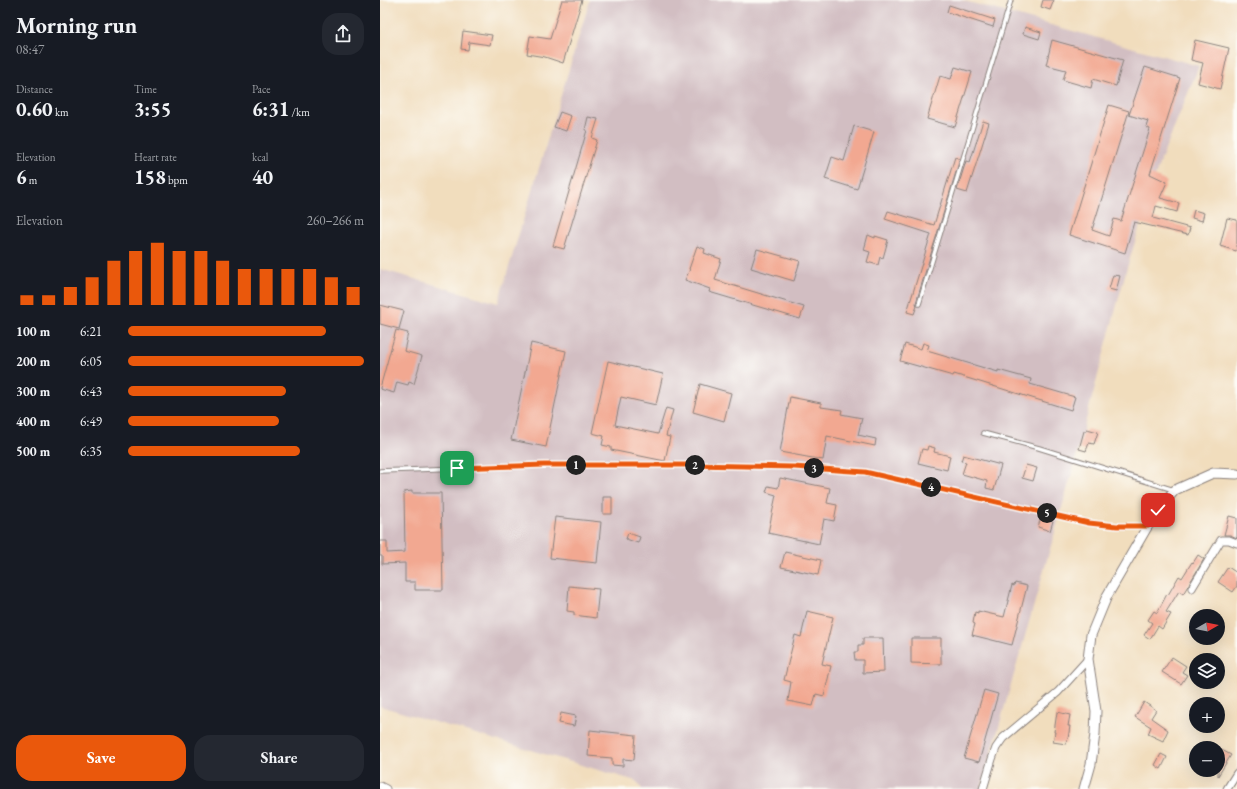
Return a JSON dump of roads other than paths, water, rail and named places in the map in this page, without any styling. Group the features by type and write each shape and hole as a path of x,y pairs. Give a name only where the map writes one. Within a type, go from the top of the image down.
{"street":[{"path":"1084,789 1091,764 1096,711 1088,659 1091,635 1107,596 1158,510 1175,490 1213,473 1237,474"},
{"path":"1192,588 1221,540 1229,540 1237,543"},
{"path":"983,789 992,758 996,748 1003,738 1058,692 1088,659"},
{"path":"1227,789 1237,773"},
{"path":"380,786 386,789"}],"lane":[{"path":"919,304 1012,0"},
{"path":"983,433 1039,448 1175,490"},
{"path":"380,471 544,465 683,465 794,467 865,472 1089,523 1117,526 1148,526"}]}
